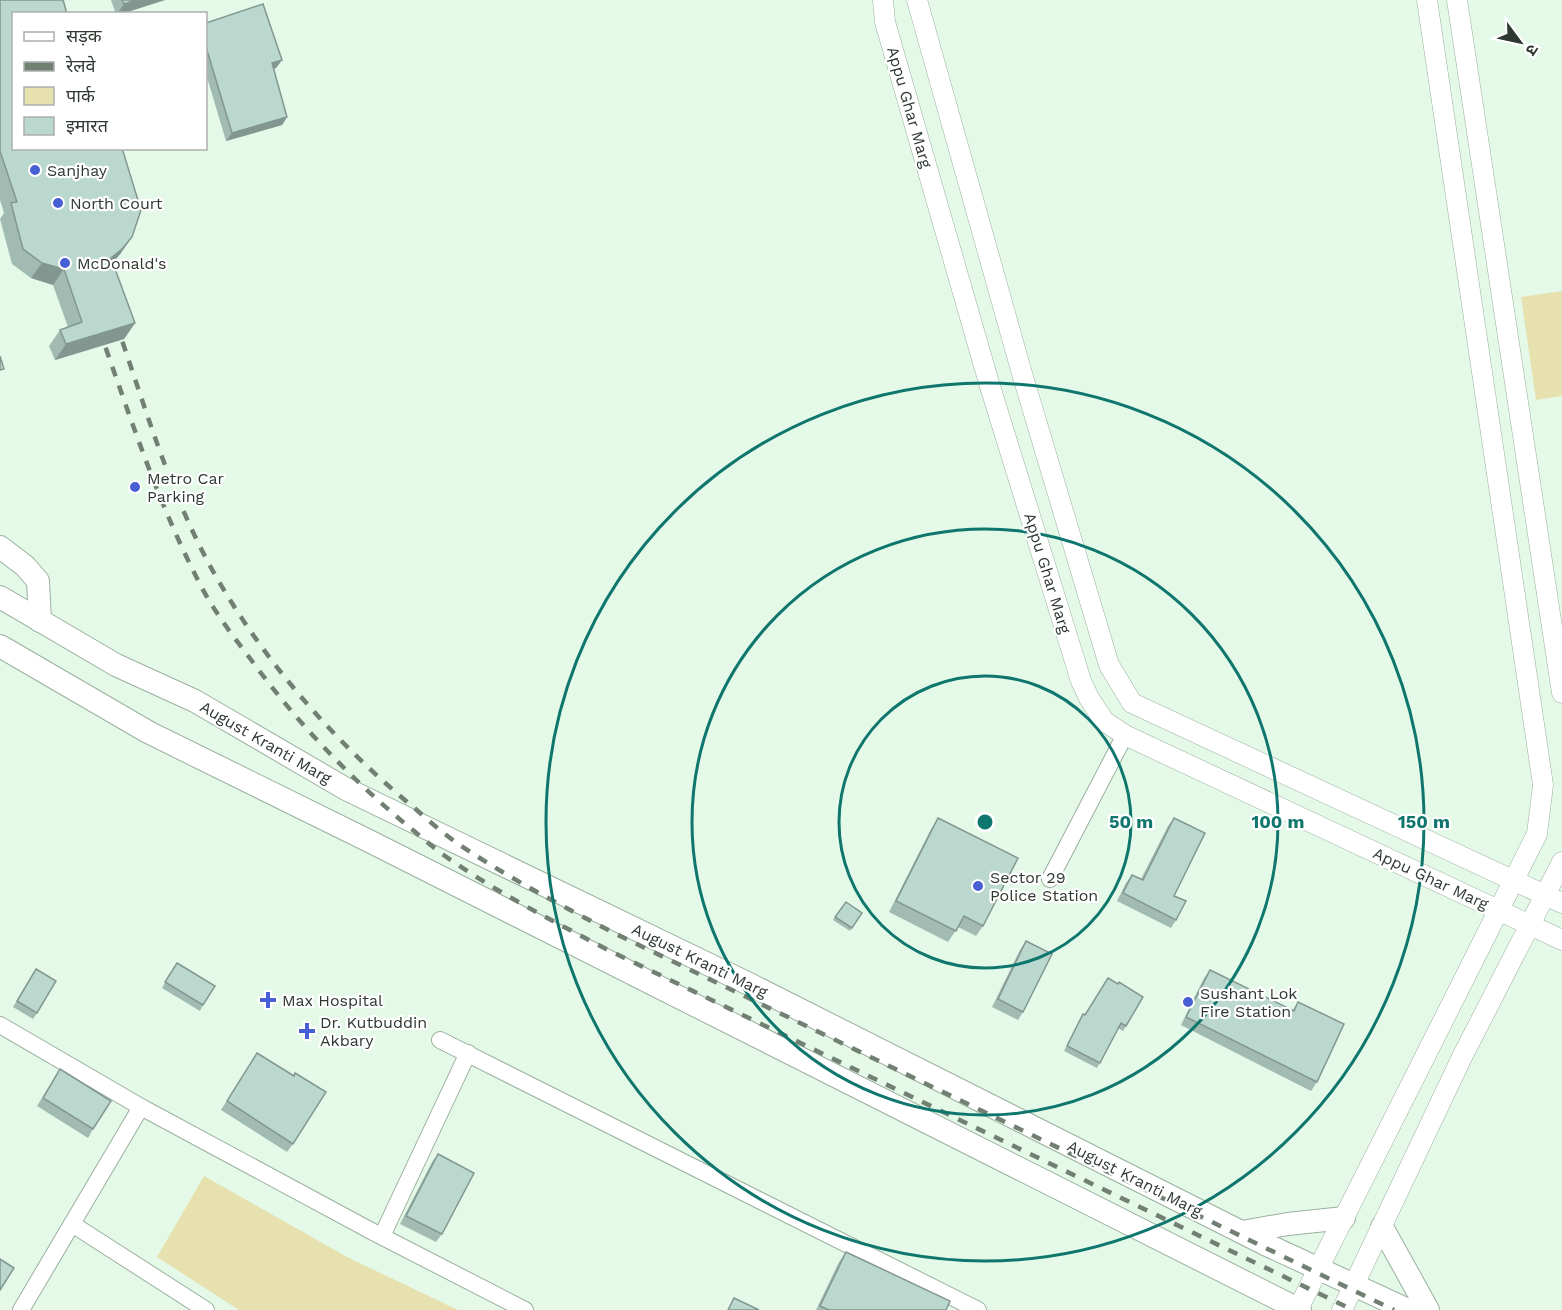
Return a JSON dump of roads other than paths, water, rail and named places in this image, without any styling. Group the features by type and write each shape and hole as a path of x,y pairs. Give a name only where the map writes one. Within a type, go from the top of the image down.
{"main road":[{"path":"0,547 26,566 38,581 39,621"},
{"name":"August Kranti Marg","path":"0,597 116,665 195,701 346,789 747,983 1242,1232 1408,1310"},
{"path":"0,646 156,736 1299,1309"},
{"path":"1242,1232 1344,1218"},
{"path":"1382,1227 1428,1310"}],"street":[{"name":"Appu Ghar Marg","path":"883,0 885,22 989,384 1081,681 1104,721 1125,735 1562,940"},
{"name":"Appu Ghar Marg","path":"917,0 1021,370 1105,654 1115,679 1132,703 1553,899"},
{"path":"1299,1309 1537,834 1543,785 1427,0"},
{"path":"1457,0 1562,693"},
{"path":"1104,721 1132,703"},
{"path":"1050,879 1125,735"},
{"path":"1342,1310 1462,1057 1530,925 1553,899 1562,862"},
{"path":"0,1025 141,1107 525,1310"},
{"path":"440,1040 978,1310"},
{"path":"382,1236 468,1053"},
{"path":"21,1310 141,1107"},
{"path":"72,1224 206,1310"}],"railway":[{"path":"116,323 173,487 202,550 238,612 281,672 330,729 356,756 445,834 514,879 614,933 1394,1310"},
{"path":"99,329 158,492 186,555 217,614 266,680 321,744 381,803 434,848 504,894 606,949 1353,1310"}],"place":[{"name":"Sanjhay","path":"35,170"},
{"name":"North Court","path":"58,203"},
{"name":"McDonald's","path":"65,263"},
{"name":"Metro Car Parking","path":"135,487"},
{"name":"Sector 29 Police Station","path":"978,886"},
{"name":"Max Hospital","path":"268,1000"},
{"name":"Sushant Lok Fire Station","path":"1188,1002"},
{"name":"Dr. Kutbuddin Akbary","path":"307,1031"}]}
